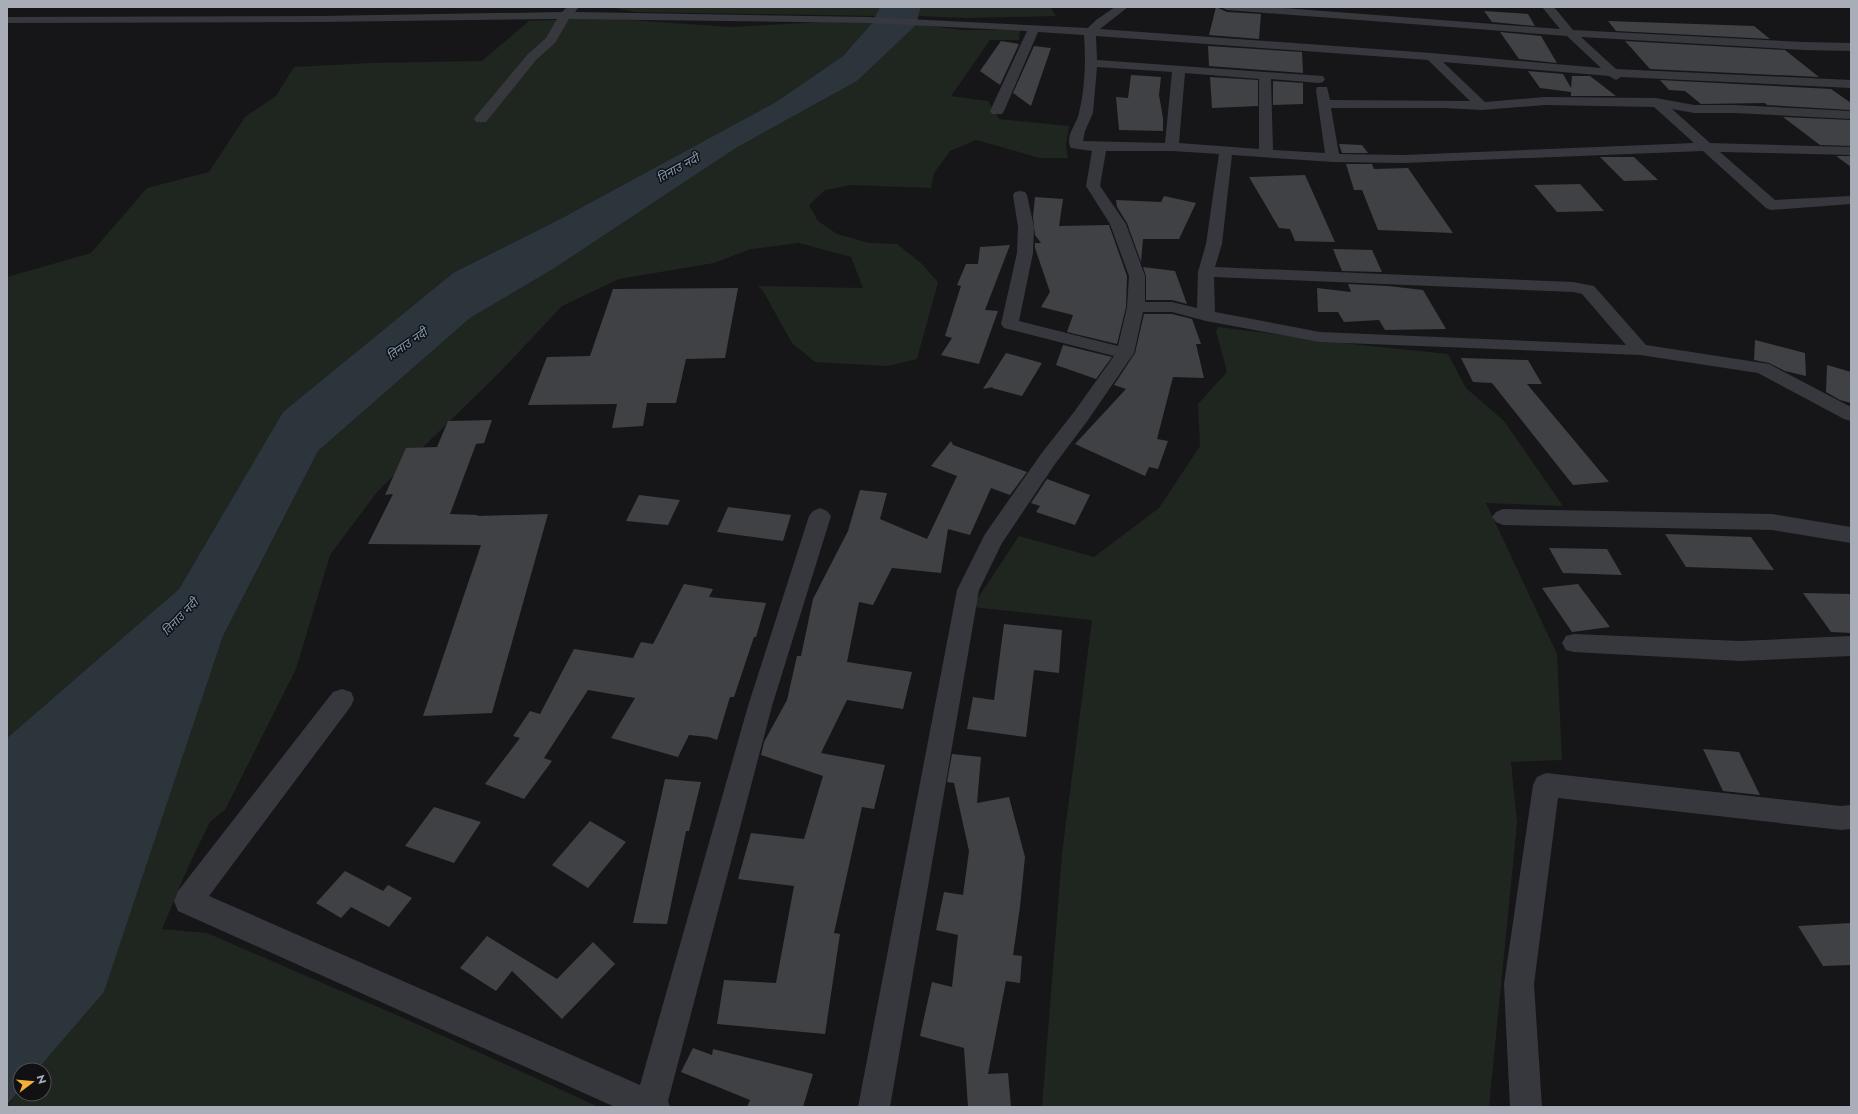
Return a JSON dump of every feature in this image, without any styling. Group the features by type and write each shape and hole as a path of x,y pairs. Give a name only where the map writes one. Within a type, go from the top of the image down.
{"street":[{"path":"1122,7 1100,22 1090,32 1092,63 1086,114 1076,135 1076,145 1100,147 1172,147 1333,158 1404,159 1707,147 1851,151"},
{"path":"1227,7 1570,33 1804,46 1851,47"},
{"path":"1548,7 1570,33 1629,89 1658,103 1770,205 1851,200"},
{"path":"7,20 320,19 569,11 868,20 1034,28 1431,57 1612,73 1851,84"},
{"path":"481,119 532,57 551,40 569,11"},
{"path":"997,111 1034,28"},
{"path":"1431,57 1482,106"},
{"path":"1092,63 1265,76 1317,73 1325,104 1333,158"},
{"path":"1172,147 1173,121 1179,69"},
{"path":"1265,76 1266,153"},
{"path":"1325,104 1443,104 1482,106 1545,101 1658,103 1694,109 1734,109 1851,115"},
{"path":"874,1107 968,590 993,540 1048,459 1081,416 1125,353 1136,307 1137,276 1118,224 1093,186 1100,147"},
{"path":"1206,316 1206,272 1214,244 1226,151"},
{"path":"1020,195 1026,227 1025,253 1010,324 1125,353"},
{"path":"1206,272 1573,288 1588,290 1640,350"},
{"path":"1136,307 1172,307 1206,316 1320,337 1456,344 1640,350 1763,368 1851,415"},
{"path":"342,699 188,901 651,1107 760,706 820,516"},
{"path":"1503,517 1772,522 1851,534"},
{"path":"1574,643 1740,651 1851,646"},
{"path":"1526,1107 1519,984 1546,784 1841,818 1851,817"}],"shaded area":[{"path":"619,7 880,7 876,16 636,12 618,9"},
{"path":"921,7 1050,7 1056,16 967,18 919,16"},
{"path":"601,18 730,27 823,22 872,23 843,56 776,102 562,218 453,273 283,412 179,589 7,738 7,277 91,253 147,188 209,172 245,117 276,96 294,67 371,63 482,61 529,21"},
{"path":"916,24 963,30 1020,30 1019,40 990,40 951,96 988,101 999,119 1069,126 1066,146 1068,158 1040,158 976,140 950,151 934,173 931,188 851,185 825,190 809,205 818,221 837,234 869,243 897,244 921,263 938,282 917,359 887,366 815,362 792,343 763,291 758,286 863,288 851,257 799,243 751,249 714,263 619,279 562,306 498,374 377,492 330,555 296,669 225,810 210,822 189,865 162,929 207,933 408,1020 599,1107 7,1107 12,1100 12,1102 52,1102 52,1062 44,1062 104,992 223,636 318,451 470,318 553,269 736,148 857,81"},
{"path":"1218,327 1360,345 1448,354 1466,388 1504,421 1563,506 1486,503 1557,654 1562,760 1511,762 1517,823 1489,1107 1042,1107 1062,854 1092,620 972,607 1019,536 1094,557 1159,508 1200,446 1198,404 1227,372 1216,331"}],"water":[{"name":"तिनाउ नदी","path":"880,7 921,7 916,25 857,81 736,148 553,269 470,318 318,451 223,636 104,992 44,1062 12,1062 12,1099 7,1105 7,738 179,589 283,412 453,273 562,218 776,102 843,56 872,23"}],"building":[{"path":"1216,7 1227,12 1261,14 1259,39 1209,35"},
{"path":"1484,11 1528,14 1535,26 1492,22"},
{"path":"1608,21 1754,26 1770,39 1616,31"},
{"path":"1500,32 1541,36 1557,63 1519,59"},
{"path":"1001,41 1019,44 1000,85 980,71"},
{"path":"1625,41 1785,50 1819,77 1650,69"},
{"path":"1034,46 1051,48 1031,106 1013,93"},
{"path":"1208,46 1302,52 1303,73 1209,66"},
{"path":"1528,71 1563,74 1571,88 1572,76 1590,76 1616,96 1571,96 1571,92 1540,88"},
{"path":"1131,75 1161,77 1159,95 1163,118 1163,131 1119,130 1116,97 1128,98"},
{"path":"1210,77 1258,80 1258,106 1212,108"},
{"path":"1660,80 1831,89 1851,103 1851,110 1767,105 1765,103 1701,104 1685,91 1669,90"},
{"path":"1273,81 1303,83 1303,104 1273,105"},
{"path":"1783,117 1851,120 1851,146 1820,145"},
{"path":"1339,144 1362,145 1368,153 1342,153"},
{"path":"1836,156 1851,156 1851,167"},
{"path":"1600,157 1634,157 1658,180 1624,181"},
{"path":"1346,164 1372,164 1374,169 1408,168 1453,233 1378,230 1362,190 1354,190"},
{"path":"1305,175 1335,242 1295,241 1290,229 1279,228 1249,177"},
{"path":"1580,184 1604,211 1557,212 1534,185"},
{"path":"1164,196 1196,203 1179,239 1143,239 1141,262 1127,223 1117,207 1116,200 1161,202"},
{"path":"1035,197 1063,199 1059,226 1109,225 1127,276 1126,307 1117,344 1067,332 1073,315 1041,307 1050,292 1035,248 1035,243 1041,243 1035,235 1033,217"},
{"path":"1010,245 985,310 998,311 979,364 941,355 952,338 945,336 961,286 957,285 966,264 978,264 980,247"},
{"path":"1333,249 1372,250 1382,272 1342,271"},
{"path":"1143,267 1175,271 1187,304 1172,300 1146,300 1146,276"},
{"path":"1348,284 1423,290 1446,329 1385,330 1379,320 1344,322 1338,312 1318,312 1317,288 1351,292"},
{"path":"738,288 725,358 686,359 676,403 647,403 643,426 612,428 617,404 528,405 547,357 590,356 613,289"},
{"path":"1144,314 1172,314 1192,319 1201,344 1196,344 1204,378 1173,377 1157,439 1168,441 1158,469 1149,467 1145,476 1075,444 1126,389 1114,385 1135,353"},
{"path":"1755,340 1805,353 1806,376 1785,371 1769,363 1754,360"},
{"path":"1063,345 1112,357 1096,379 1056,365"},
{"path":"1006,353 1042,363 1022,396 992,388 993,387 983,389"},
{"path":"1461,358 1528,360 1542,384 1527,384 1609,482 1573,485 1492,383 1473,382"},
{"path":"1827,365 1851,372 1851,403 1840,400 1826,392"},
{"path":"492,420 484,443 476,444 450,514 478,515 477,516 548,514 492,713 423,716 481,545 368,544 393,494 385,495 406,448 437,447 448,421"},
{"path":"951,441 953,445 1027,472 1010,495 991,488 970,535 948,529 941,573 892,568 873,605 859,602 847,662 912,672 903,709 847,700 821,753 885,765 874,809 862,807 834,933 840,934 825,1034 717,1024 724,980 776,983 794,886 738,879 751,833 804,839 823,776 761,755 764,742 787,700 797,656 801,656 813,599 848,531 860,490 887,493 880,519 927,539 957,476 931,466"},
{"path":"1047,479 1090,495 1075,525 1036,512 1040,506 1031,503"},
{"path":"639,495 680,500 668,525 626,521"},
{"path":"728,507 791,515 783,541 717,532"},
{"path":"1665,534 1751,537 1774,570 1686,567"},
{"path":"1549,548 1607,549 1622,575 1563,573"},
{"path":"684,584 713,589 709,597 766,603 756,637 754,637 734,697 730,697 717,740 709,737 689,735 678,757 611,738 635,698 588,690 544,758 552,761 524,799 485,784 520,738 513,736 530,711 540,714 574,649 633,658 641,642 653,644"},
{"path":"1578,584 1610,627 1572,632 1542,588"},
{"path":"1803,593 1851,594 1851,633 1831,632"},
{"path":"1004,624 1062,630 1059,673 1034,670 1026,737 967,729 973,697 994,700"},
{"path":"1703,749 1739,752 1760,795 1723,791"},
{"path":"952,754 981,757 977,803 1009,797 1025,857 1013,955 1022,956 1020,983 1006,981 988,1074 1008,1073 1011,1107 968,1107 964,1048 920,1036 932,982 952,987 958,935 936,930 944,892 963,895 969,851 954,783 947,782"},
{"path":"665,779 701,782 689,831 686,831 667,924 633,923"},
{"path":"434,807 481,822 454,863 405,846"},
{"path":"590,821 626,842 588,888 552,865"},
{"path":"345,871 383,891 388,885 412,898 389,927 351,907 341,918 316,903"},
{"path":"1851,923 1851,965 1823,966 1798,926"},
{"path":"487,936 557,979 593,942 615,964 562,1019 512,971 496,991 460,968"},
{"path":"693,1048 712,1055 713,1049 813,1074 803,1107 747,1107 750,1100 681,1072"}]}
